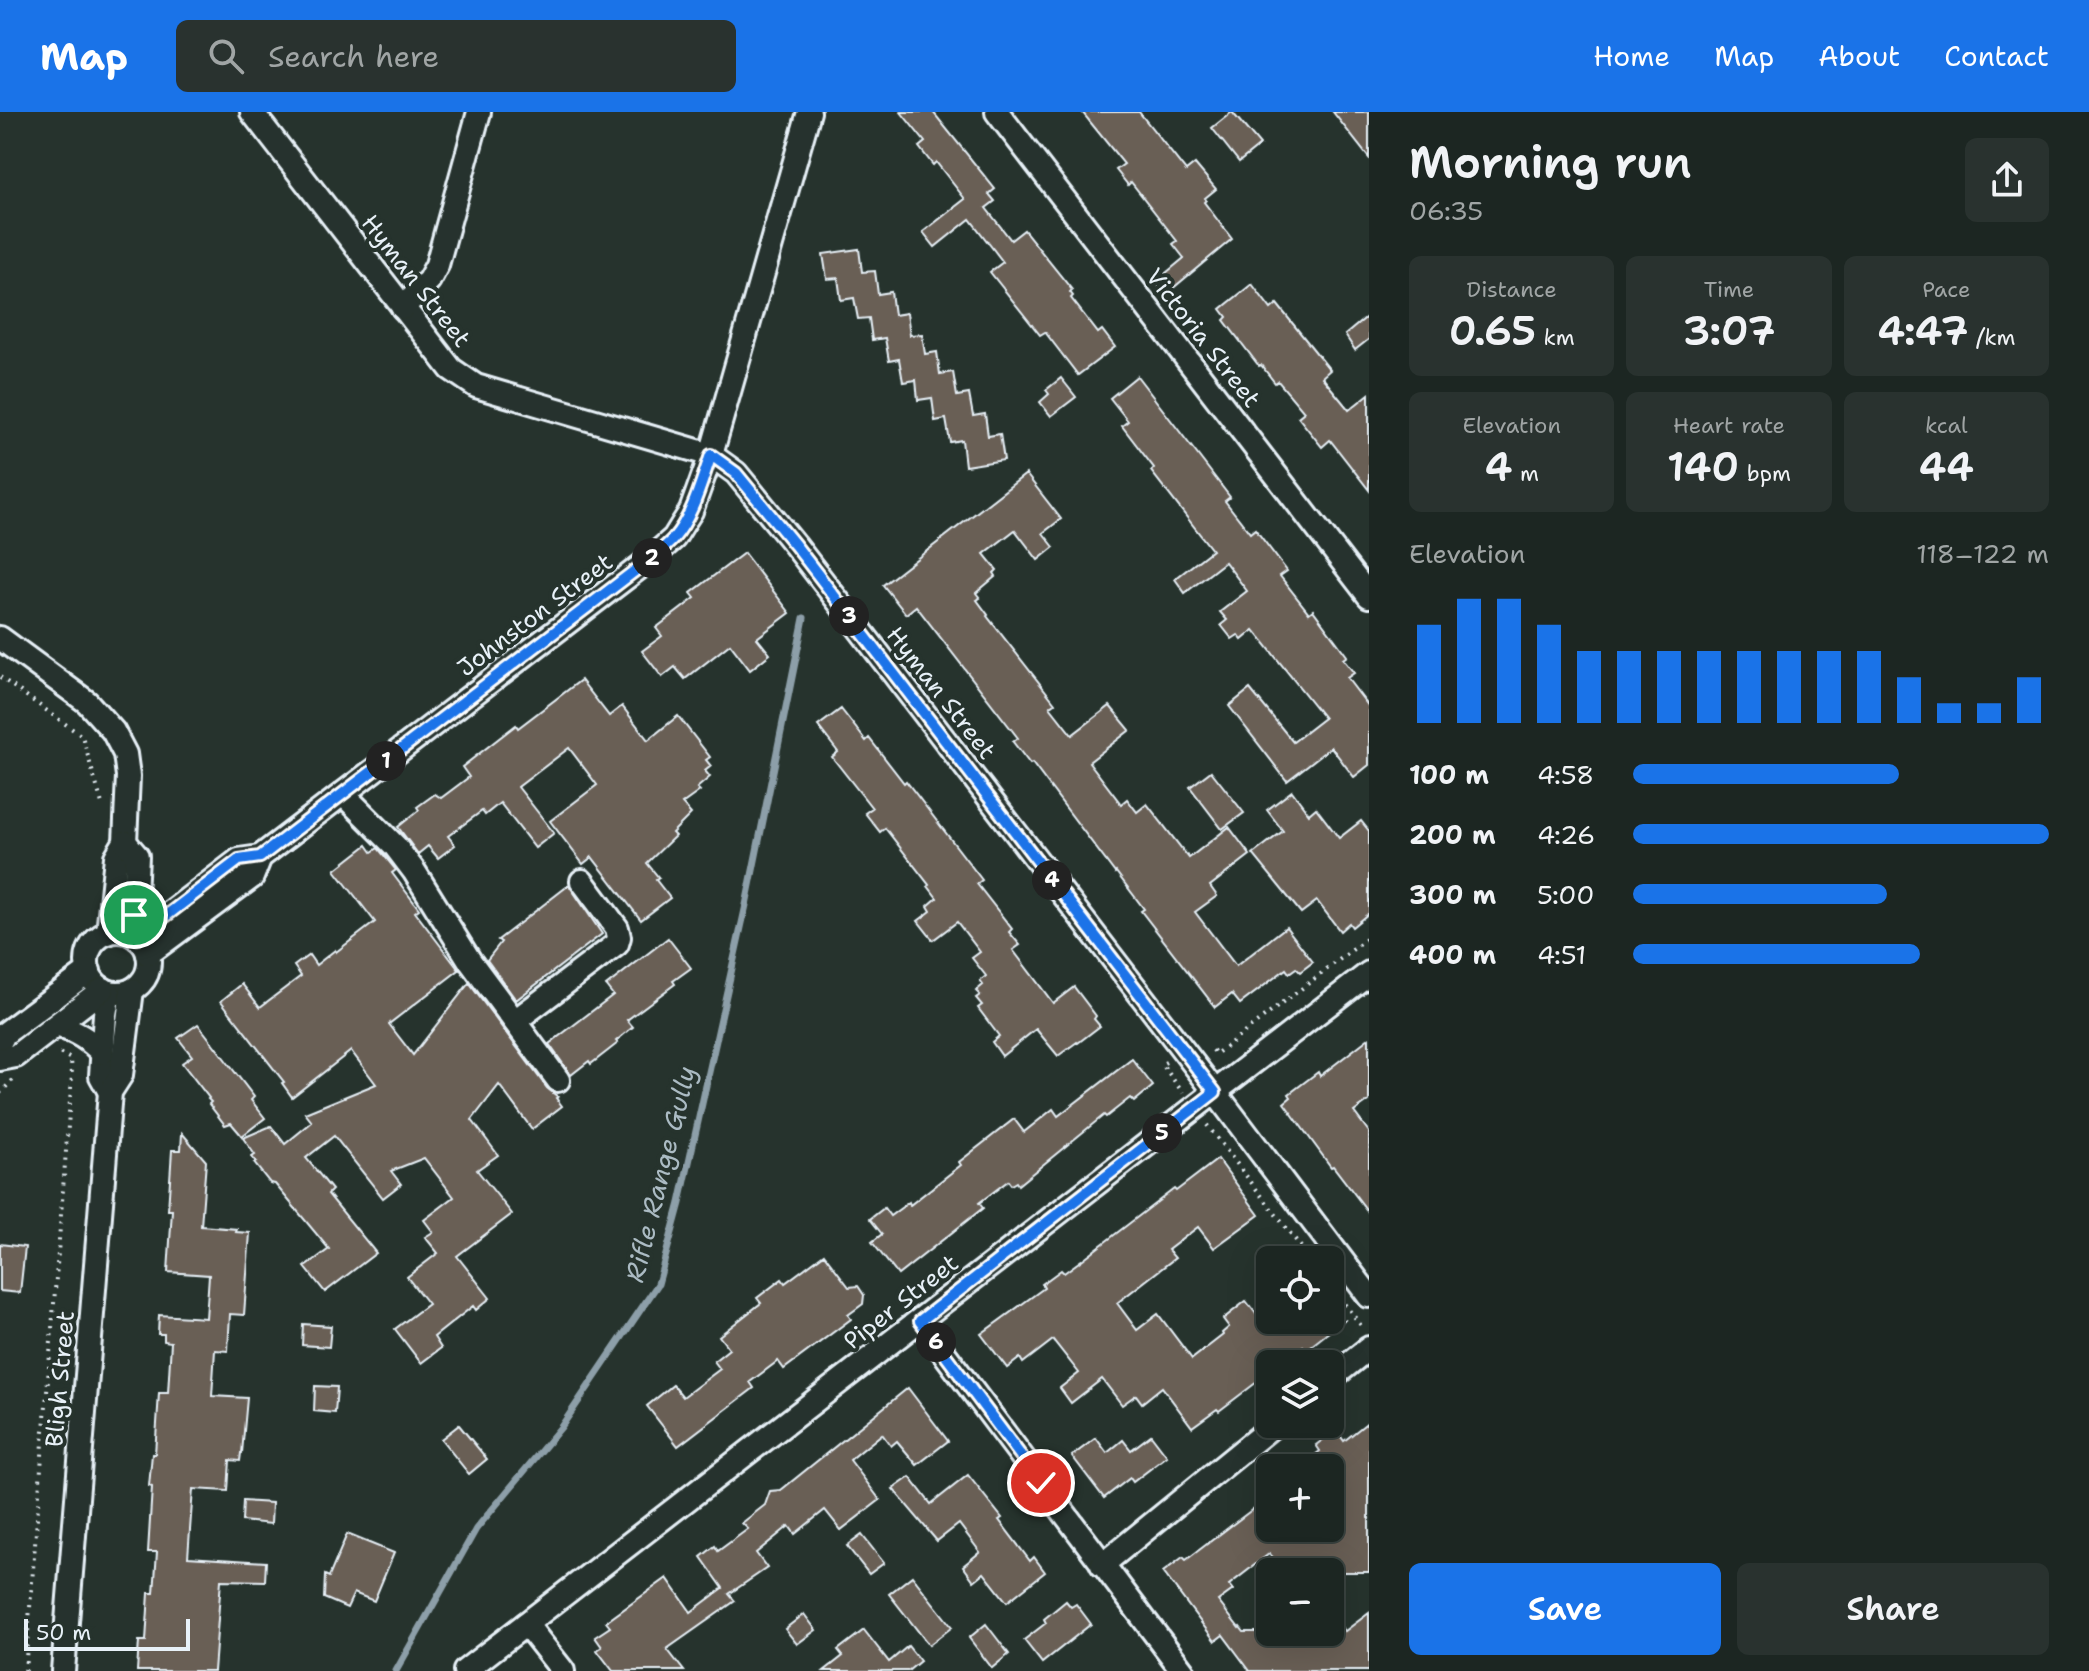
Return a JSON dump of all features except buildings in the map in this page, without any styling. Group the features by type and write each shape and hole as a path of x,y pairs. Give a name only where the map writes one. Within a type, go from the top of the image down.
{"street":[{"name":"Hyman Street","path":"252,112 451,369 476,386 711,455 736,473 795,545 1369,1296"},
{"path":"403,308 429,280 437,265 479,112"},
{"name":"Johnston Street","path":"139,942 239,860 260,857 674,538 691,511 711,455 809,112"},
{"name":"Victoria Street","path":"997,112 1369,596"},
{"path":"0,638 87,702 113,731 125,754 128,776 125,842 116,857 108,933"},
{"path":"343,794 395,846 414,871 470,961 558,1080"},
{"path":"125,842 137,856 139,942 148,971 139,985 125,992 106,990 92,979 89,953 93,944 108,933 125,932 139,942"},
{"path":"515,1021 617,944 617,928 582,881"},
{"path":"0,1042 4,1034 89,971"},
{"name":"Piper Street","path":"465,1671 1369,973"},
{"path":"0,1059 16,1056 106,990"},
{"name":"Bligh Street","path":"106,990 101,1076 110,1092"},
{"name":"Bligh Street","path":"63,1671 110,1092 121,1075 132,990"},
{"path":"57,1025 79,1033 102,1053"},
{"path":"920,1321 1183,1671"},
{"path":"1344,1364 1367,1339"},
{"path":"1102,1565 1258,1438"},
{"path":"526,1624 563,1671"}],"path":[{"path":"0,677 82,736 105,814"},
{"path":"1209,1044 1216,1054 1369,937"},
{"path":"25,1671 72,1075 71,1059 54,1050 44,1051 36,1041"},
{"path":"1168,1060 1162,1064 1179,1088"},
{"path":"1202,1119 1300,1246"},
{"path":"1344,1305 1367,1339"}],"waterway":[{"name":"Rifle Range Gully","path":"396,1671 476,1529 561,1427 658,1284 680,1203 746,905 804,618"}],"route":[{"path":"134,915 133,935 137,938 239,860 260,857 649,560 674,538 691,511 711,455 736,473 795,545 1215,1092 920,1321 1041,1483"}]}
